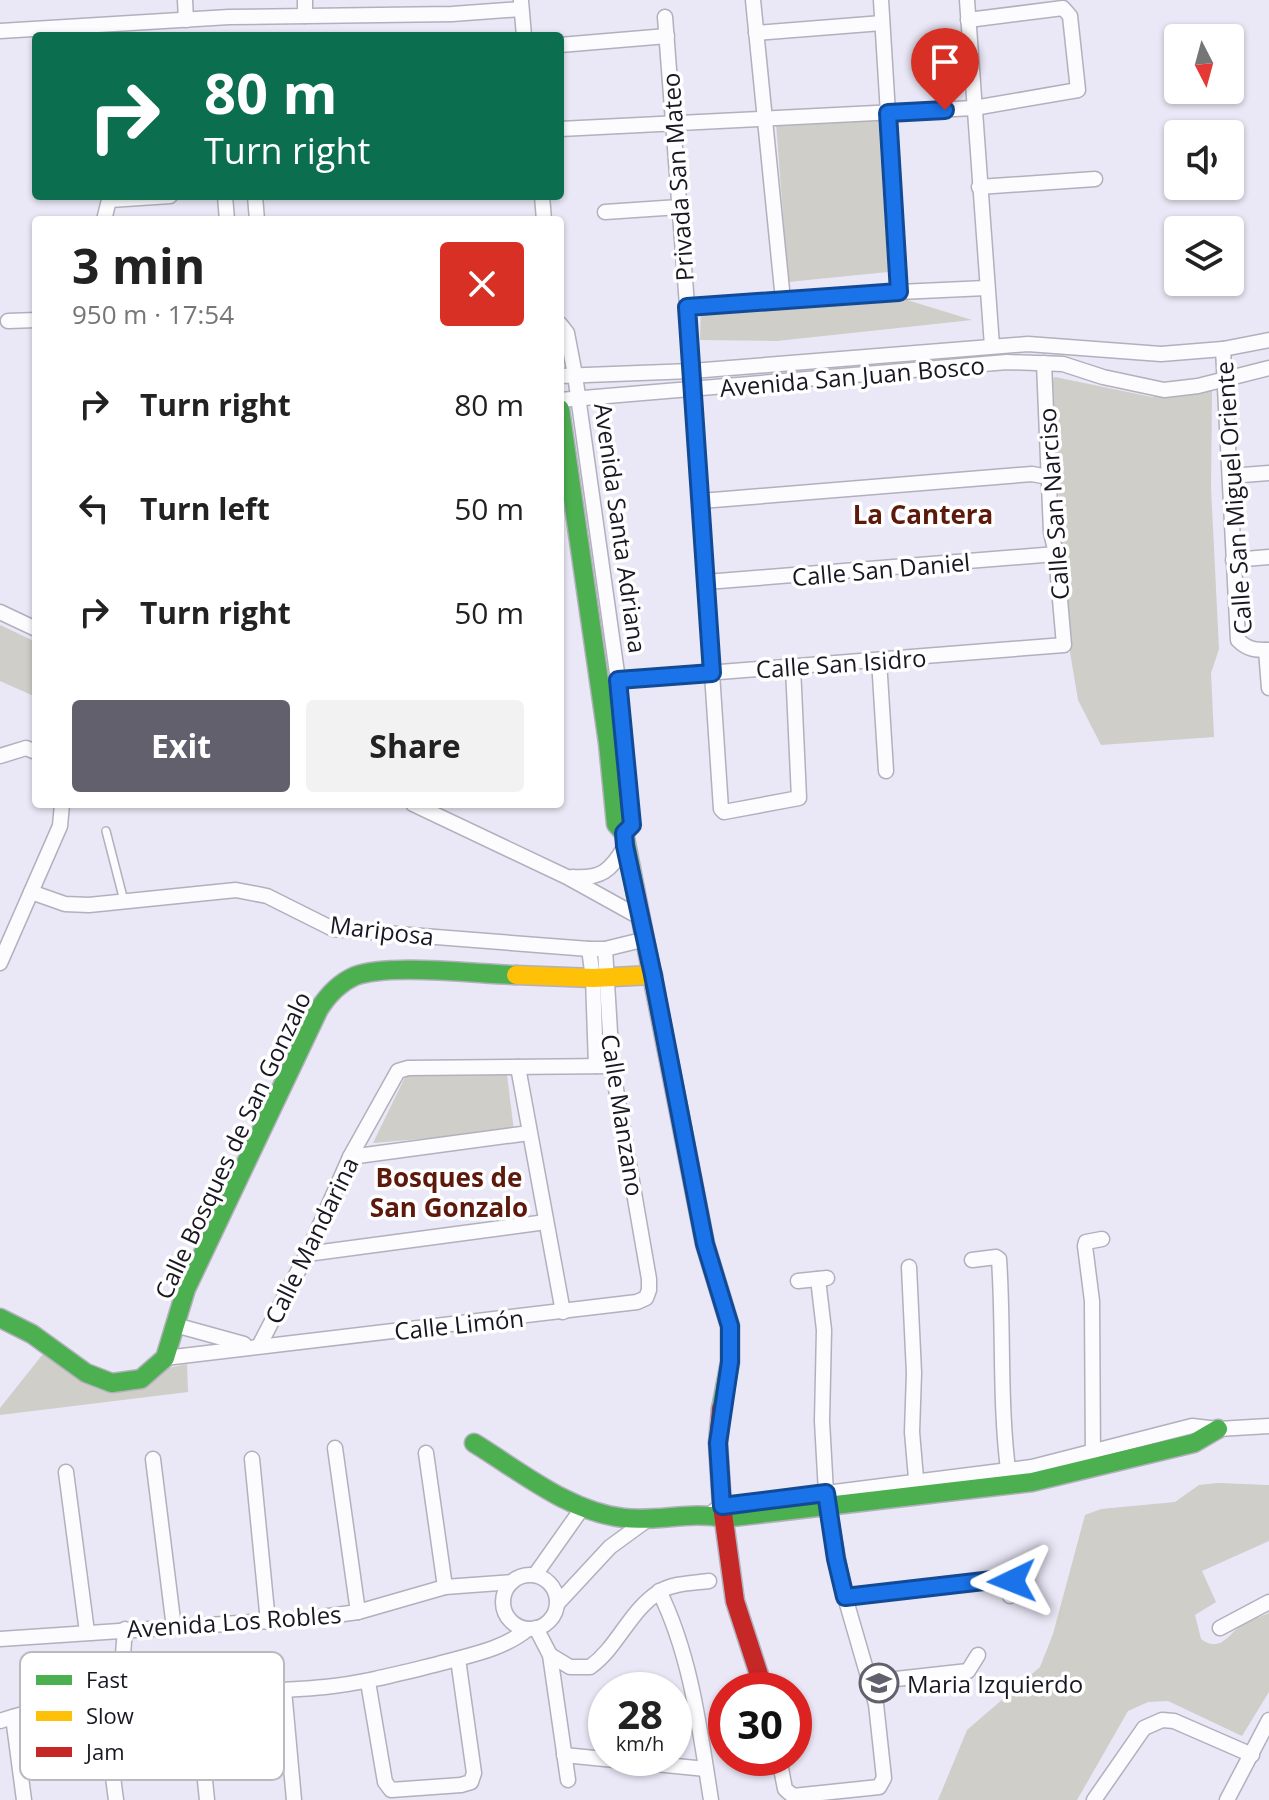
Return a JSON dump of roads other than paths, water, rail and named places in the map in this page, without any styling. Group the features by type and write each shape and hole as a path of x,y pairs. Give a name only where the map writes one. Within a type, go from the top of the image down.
{"street":[{"path":"185,0 186,20"},
{"path":"305,0 305,16"},
{"path":"753,0 783,300"},
{"path":"881,0 899,292"},
{"path":"967,0 986,288 1004,363"},
{"path":"0,31 521,4 524,32"},
{"path":"564,129 974,108 1074,92 1079,87 1070,16 1063,8 968,20"},
{"name":"Privada San Mateo","path":"665,17 694,389 721,809 727,812 799,798 793,667"},
{"path":"756,33 882,23"},
{"path":"564,45 667,36"},
{"path":"979,187 1095,179"},
{"path":"605,212 679,207"},
{"path":"687,307 986,288"},
{"path":"8,321 32,320"},
{"name":"Avenida Santa Adriana","path":"564,329 567,333 567,375 578,397 618,680 632,825 624,840"},
{"name":"Avenida San Juan Bosco","path":"567,375 692,371 1045,344 1161,354 1223,349 1269,340"},
{"name":"Calle San Miguel Oriente","path":"1223,349 1238,640 1245,647 1268,650"},
{"name":"Avenida San Juan Bosco","path":"564,399 1004,363 1072,366 1103,377 1164,390 1269,368"},
{"name":"Calle San Narciso","path":"1044,363 1051,532 1056,554 1064,645"},
{"name":"Avenida Santa Adriana","path":"564,437 608,743 616,824 624,840 646,939 705,1244 730,1326 730,1362 718,1443 719,1513 738,1614 758,1672"},
{"path":"1230,476 1269,473"},
{"path":"701,501 1032,474 1048,477"},
{"name":"Calle San Daniel","path":"706,582 1056,554"},
{"path":"1233,560 1269,557"},
{"path":"0,612 32,627"},
{"name":"Calle San Isidro","path":"618,680 1064,645"},
{"path":"1268,650 1269,688"},
{"path":"879,660 886,771"},
{"path":"0,756 26,748 32,750"},
{"path":"0,963 60,826 62,808"},
{"path":"421,808 567,877 641,918"},
{"path":"567,877 583,878 610,869 624,840"},
{"name":"Mariposa","path":"31,892 65,904 89,905 236,890 267,896 333,929 589,949 605,949 646,939"},
{"name":"Calle Manzano","path":"589,949 599,978 649,1279"},
{"name":"Calle Manzano","path":"596,1066 599,978 605,949"},
{"name":"Calle Bosques de San Gonzalo","path":"165,1358 186,1289 319,1009 342,981 360,973 382,970 599,978 653,975"},
{"name":"Calle Mandarina","path":"256,1346 307,1254 350,1157 398,1071 408,1068 612,1066"},
{"path":"518,1067 563,1312"},
{"path":"350,1157 529,1133"},
{"path":"307,1254 546,1222"},
{"path":"1093,1461 1092,1301 1085,1246 1086,1242 1102,1239"},
{"path":"972,1260 999,1259 1003,1337 1002,1408 1009,1478"},
{"path":"917,1490 912,1432 914,1373 904,1267 926,1265"},
{"path":"784,1776 788,1794 793,1796 879,1787 883,1783 879,1727 845,1597 827,1500 822,1421 823,1278 798,1281"},
{"name":"Calle Limón","path":"165,1358 637,1302 646,1298 649,1279"},
{"path":"0,1318 32,1334 86,1373 112,1383 141,1379 165,1358"},
{"name":"Calle Limón","path":"175,1325 256,1346"},
{"path":"474,1443 583,1507 620,1518 647,1520 1009,1478 1194,1443 1218,1429 1269,1426"},
{"path":"335,1448 358,1612"},
{"path":"426,1453 445,1587"},
{"path":"153,1459 174,1628"},
{"path":"252,1459 268,1622"},
{"path":"66,1472 87,1632"},
{"path":"535,1575 583,1507"},
{"path":"294,1800 284,1690 368,1682 502,1646 549,1622 558,1603 610,1547 647,1520"},
{"path":"558,1603 552,1584 535,1575 523,1576 512,1582 503,1597 506,1615 511,1622 532,1629 550,1655 570,1667 590,1667 608,1651 629,1620 659,1591 709,1581"},
{"path":"845,1597 1010,1578 1010,1596"},
{"name":"Avenida Los Robles","path":"0,1639 268,1622 358,1612 445,1587 512,1582"},
{"path":"659,1591 670,1612 691,1687 711,1800"},
{"path":"1220,1628 1269,1602"},
{"path":"123,1652 125,1629"},
{"path":"550,1655 568,1780"},
{"path":"869,1682 968,1671 978,1655"},
{"path":"368,1682 385,1782 391,1790 461,1785 471,1782 474,1773 458,1659"},
{"path":"7,1719 24,1800"},
{"path":"1094,1800 1144,1728 1162,1720 1174,1721 1252,1755"},
{"path":"1227,1800 1269,1720"},
{"path":"564,1755 706,1769"},
{"path":"113,1780 116,1800"},
{"path":"205,1780 207,1800"}],"lane":[{"path":"106,831 124,901"}],"place":[{"name":"Maria Izquierdo","path":"879,1683"}],"district":[{"name":"La Cantera","path":"923,514"},
{"name":"Bosques de San Gonzalo","path":"449,1192"}]}
